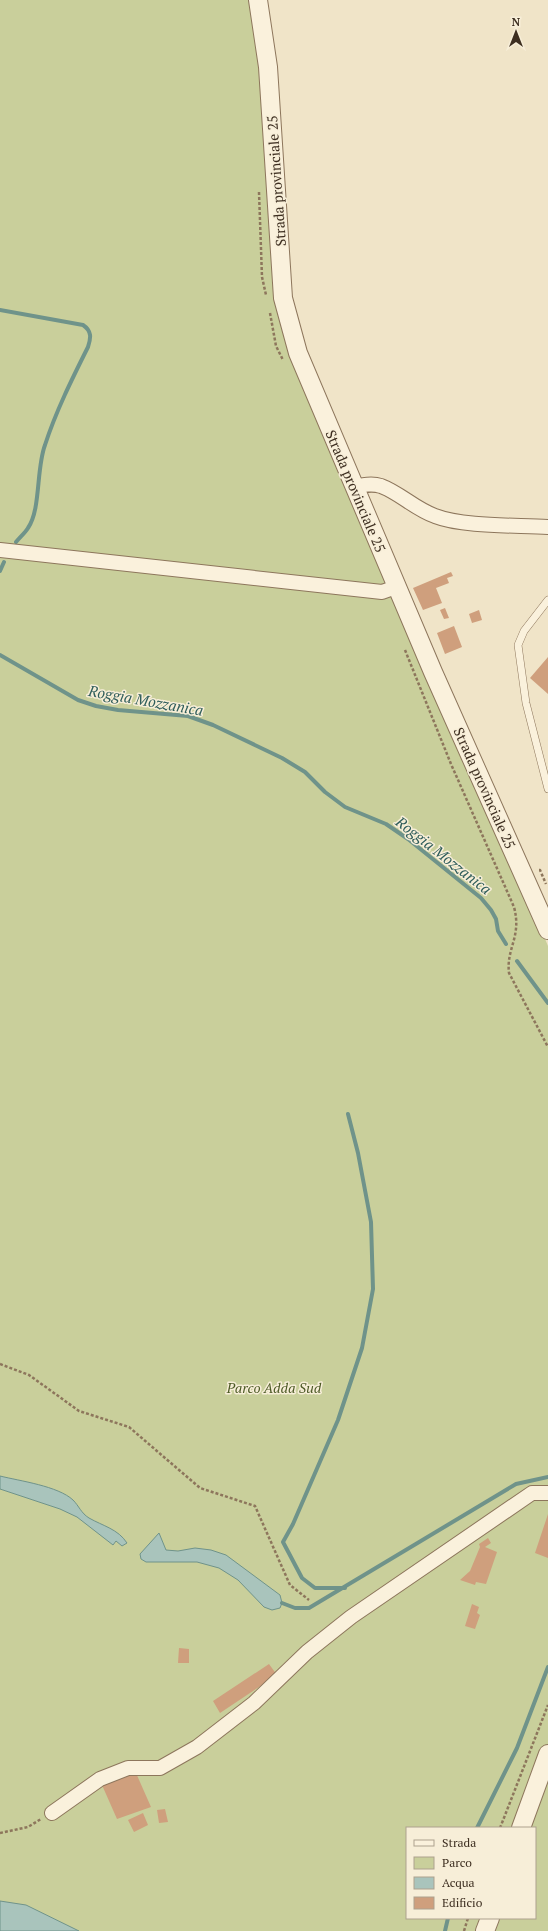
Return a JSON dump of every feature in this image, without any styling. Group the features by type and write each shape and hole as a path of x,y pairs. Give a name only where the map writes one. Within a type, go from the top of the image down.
{"street":[{"name":"Strada provinciale 25","path":"258,0 268,67 283,298 298,353 396,587 548,930"},
{"path":"354,487 367,484 381,486 418,509 442,518 459,522 548,526"},
{"path":"0,550 382,592 396,587"},
{"path":"52,1813 100,1778 128,1768 160,1768 198,1747 254,1703 307,1652 351,1617 532,1493 548,1493"},
{"path":"521,1827 548,1754"},
{"path":"485,1931 490,1919"}],"lane":[{"path":"548,600 524,631 518,645 526,703 548,789"}],"path":[{"path":"0,1364 29,1375 80,1411 129,1427 200,1488 255,1506 290,1585 309,1600"},
{"path":"500,1827 548,1705"},
{"path":"0,1833 28,1826 52,1813"},
{"path":"464,1931 468,1919"}],"green space":[{"name":"Parco Adda Sud","path":"0,0 251,0 263,66 277,296 548,946 548,1931 0,1931"}],"water":[{"path":"0,1476 49,1488 66,1495 73,1500 86,1516 115,1531 127,1543 122,1546 116,1541 113,1545 77,1517 60,1509 0,1489"},
{"path":"159,1533 166,1550 178,1551 195,1548 211,1550 226,1555 280,1595 282,1603 280,1608 272,1610 264,1607 238,1580 219,1568 197,1562 146,1562 141,1559 140,1554"},
{"path":"0,1901 26,1905 79,1931 0,1931"}],"building":[{"path":"451,572 453,576 447,578 449,583 436,588 442,603 423,610 413,588"},
{"path":"445,608 449,618 444,619 440,610"},
{"path":"479,610 482,620 472,623 469,614"},
{"path":"454,626 462,647 445,654 437,633"},
{"path":"548,657 548,694 530,678"},
{"path":"548,1514 548,1558 535,1553"},
{"path":"488,1538 491,1543 485,1547 497,1552 486,1584 476,1582 475,1585 460,1580 470,1571 480,1547 479,1544"},
{"path":"472,1604 479,1607 477,1613 480,1615 475,1629 465,1626"},
{"path":"179,1648 189,1649 189,1663 178,1663"},
{"path":"269,1664 277,1675 220,1713 213,1701"},
{"path":"136,1773 151,1807 117,1819 102,1785"},
{"path":"165,1809 168,1822 159,1823 157,1810"},
{"path":"143,1813 148,1825 134,1832 128,1820"}],"waterway":[{"name":"Roggia Mozzanica","path":"0,310 83,325 86,327 90,335 88,347 70,383 49,432 40,465 37,500 32,520 27,530 16,542"},
{"name":"Roggia Mozzanica","path":"0,571 4,562"},
{"name":"Roggia Mozzanica","path":"0,655 78,700 96,706 118,710 188,716 213,725 282,758 305,772 325,792 345,807 386,824 408,839 481,898 496,919 498,931 506,944"},
{"name":"Roggia Mozzanica","path":"517,961 548,1003"},
{"path":"345,1588 315,1588 302,1578 283,1542 293,1524 338,1420 362,1348 373,1289 371,1222 358,1153 348,1114"},
{"path":"282,1603 295,1608 309,1608 516,1484 548,1477"},
{"name":"Roggia Mozzanica","path":"478,1827 517,1748 548,1667"},
{"name":"Roggia Mozzanica","path":"445,1931 448,1919"}]}
